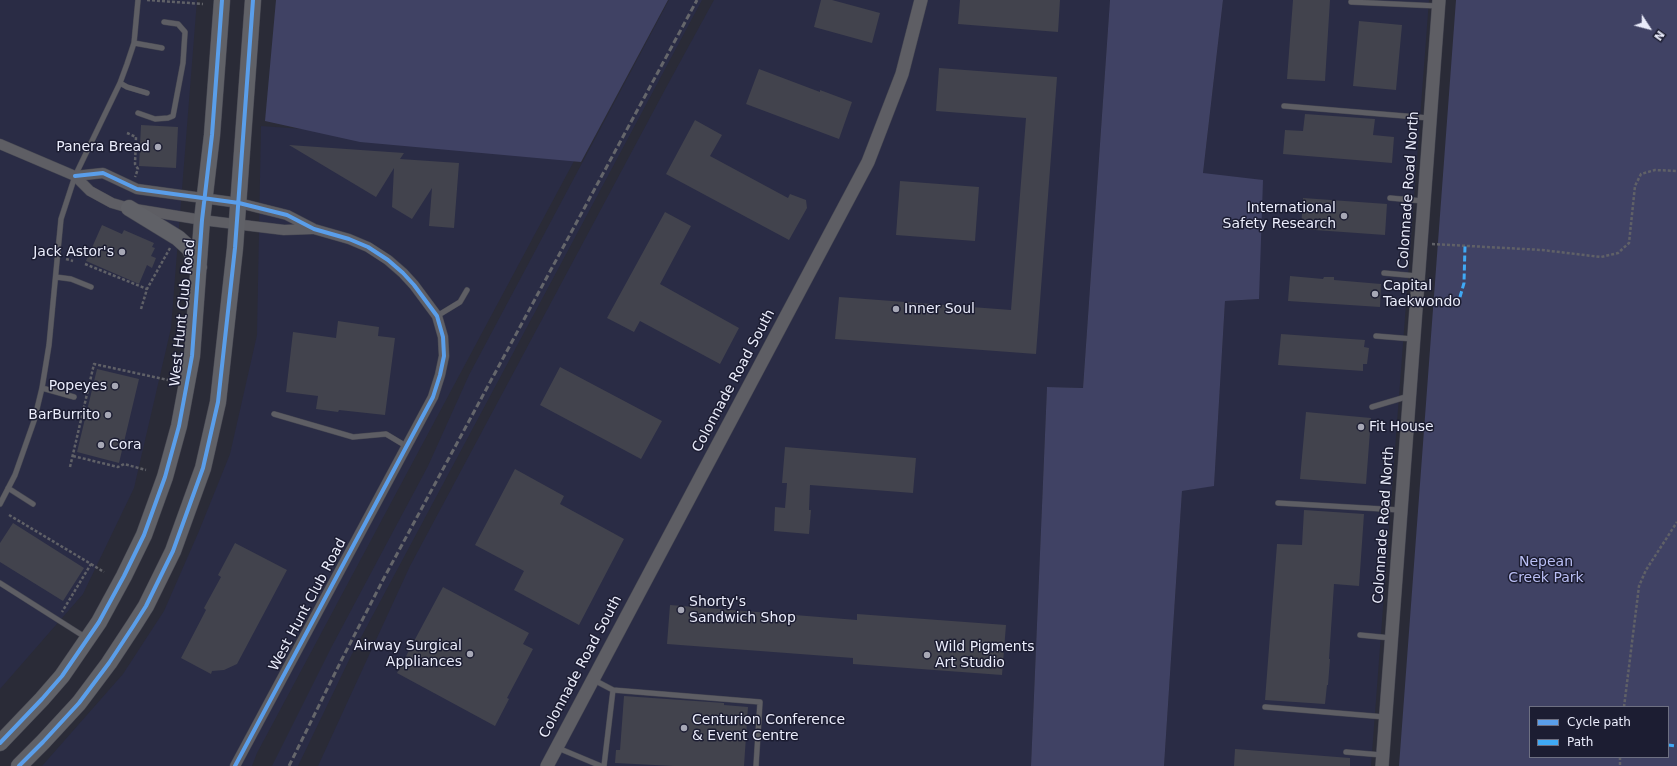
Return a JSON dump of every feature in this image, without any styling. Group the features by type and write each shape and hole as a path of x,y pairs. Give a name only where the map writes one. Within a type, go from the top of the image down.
{"main road":[{"name":"West Hunt Club Road","path":"0,743 42,700 62,676 88,639 124,576 144,535 165,477 179,426 192,356 202,220 212,135 222,0"},
{"path":"18,766 48,738 79,703 121,646 146,606 173,551 203,468 214,423 222,368 238,225 253,0"},
{"path":"129,208 178,238 189,248 199,267"}],"street":[{"name":"Colonnade Road South","path":"547,766 868,162 902,74 921,0"},
{"name":"Colonnade Road North","path":"1383,760 1420,243 1439,3"},
{"path":"0,144 75,176"},
{"name":"West Hunt Club Road","path":"75,176 103,173 137,189 239,203 287,215 314,229 349,239 368,247 388,260 414,285 437,316 443,337 444,356 433,397 235,766"},
{"name":"West Hunt Club Road","path":"75,176 90,191 112,203 129,208 238,225 284,230 314,229"}],"lane":[{"path":"0,504 15,476 34,421 42,388 49,345 60,219 75,176 120,83 134,43 138,0"},
{"path":"1351,2 1439,3"},
{"path":"138,112 155,119 173,116 183,64 185,32 178,24 164,22"},
{"path":"134,43 162,48"},
{"path":"120,83 127,87 147,93"},
{"path":"1284,106 1430,118"},
{"path":"1390,198 1424,201"},
{"path":"1384,273 1418,276"},
{"path":"56,277 71,279 91,287"},
{"path":"437,316 460,302 467,290"},
{"path":"1376,336 1414,340"},
{"path":"42,388 74,397"},
{"path":"1372,407 1410,396"},
{"path":"274,414 353,437 386,434 406,446"},
{"path":"8,488 33,504"},
{"path":"1278,503 1401,510"},
{"path":"0,583 88,639"},
{"path":"1360,635 1392,638"},
{"path":"593,680 613,690 760,702 756,766"},
{"path":"604,766 613,690"},
{"path":"1264,707 1386,717"},
{"path":"557,748 601,766"},
{"path":"1346,752 1383,760"}],"path":[{"path":"147,0 203,4"},
{"path":"127,133 136,137 135,164 138,169 135,178"},
{"path":"1420,243 1542,250 1602,257 1618,253 1629,243 1635,186 1641,174 1655,170 1677,171"},
{"path":"141,309 147,289 172,244"},
{"path":"66,259 72,261"},
{"path":"85,264 147,289"},
{"path":"70,467 94,364 168,380"},
{"path":"73,456 118,467 124,464 146,470"},
{"path":"9,515 104,572"},
{"path":"1624,706 1639,586 1646,570 1677,522"},
{"path":"62,612 91,564"}],"shaded area":[{"path":"0,0 197,0 171,328 134,488 83,594 0,689"},
{"path":"669,0 702,0 351,656 298,766 272,766 332,646 428,466 469,375"},
{"path":"714,0 1110,0 1083,388 1047,387 1031,766 318,766 410,566"},
{"path":"1223,0 1429,0 1371,766 1164,766 1182,491 1214,485 1225,301 1258,299 1203,173"},
{"path":"261,126 581,148 257,753 252,766 42,766 123,674 164,611 199,531 230,454 257,335"}],"green space":[{"path":"276,0 668,0 581,162 360,142 265,121"},
{"path":"1110,0 1223,0 1203,173 1263,180 1259,299 1225,301 1214,486 1182,491 1164,766 1031,766 1047,387 1083,388"},
{"name":"Nepean Creek Park","path":"1456,0 1677,0 1677,766 1399,766"}],"building":[{"path":"821,0 832,0 880,13 872,43 814,27"},
{"path":"960,0 1060,0 1058,32 958,24"},
{"path":"1293,0 1330,0 1325,81 1287,79"},
{"path":"1359,21 1402,25 1396,90 1353,86"},
{"path":"939,68 1057,77 1036,354 835,339 839,297 1011,310 1026,118 936,111"},
{"path":"759,69 820,92 820,90 852,102 839,139 746,104"},
{"path":"1305,114 1375,119 1373,135 1394,137 1392,163 1283,154 1285,130 1303,131"},
{"path":"695,120 722,135 710,156 788,198 790,194 806,200 807,208 789,240 666,174"},
{"name":"Panera Bread","path":"141,125 178,127 176,168 139,166"},
{"path":"289,145 404,153 400,159 459,163 454,228 429,226 432,188 412,219 392,207 394,168 376,197"},
{"path":"900,181 979,187 975,241 896,235"},
{"name":"International Safety Research","path":"1303,198 1387,204 1385,235 1301,229"},
{"path":"665,212 691,226 660,284 739,328 720,364 640,321 634,332 607,318"},
{"name":"Jack Astor's","path":"102,225 122,234 124,230 154,243 152,247 155,248 151,256 156,258 152,268 147,265 139,284 86,261"},
{"path":"1290,276 1323,279 1324,277 1334,277 1334,280 1381,284 1380,307 1288,301"},
{"path":"338,321 379,327 378,336 395,338 385,415 316,409 318,396 286,392 293,332 336,338"},
{"path":"1281,334 1365,340 1364,347 1369,348 1367,364 1363,364 1363,371 1278,365"},
{"path":"560,367 662,421 641,459 540,405"},
{"path":"97,369 139,379 119,463 77,452"},
{"path":"1306,412 1371,418 1366,484 1300,479"},
{"path":"785,447 916,458 913,493 810,485 809,510 811,510 809,534 774,531 775,507 785,508 787,483 782,483"},
{"path":"515,469 564,496 560,504 624,539 579,625 514,590 524,571 475,545"},
{"path":"1304,510 1364,514 1359,586 1334,584 1330,659 1325,704 1265,700 1277,544 1302,545"},
{"path":"13,523 84,568 63,601 0,562 0,543"},
{"path":"235,543 287,570 237,664 224,670 212,671 211,674 181,658 206,610 204,608 221,577 218,575"},
{"name":"Airway Surgical Appliances","path":"443,587 529,633 523,644 533,649 507,698 509,699 495,726 397,673"},
{"path":"670,605 857,620 857,614 1006,625 1002,675 853,664 853,658 667,644"},
{"name":"Centurion Conference & Event Centre","path":"624,696 724,703 724,705 748,707 744,766 674,766 615,763 616,750 620,750"},
{"path":"1235,749 1350,758 1350,766 1234,766"}],"railway":[{"path":"289,766 384,578 697,0"}],"marked path":[{"path":"1460,297 1464,283 1465,246"},
{"path":"1669,745 1677,746"}],"cycle path":[{"path":"0,743 62,676 99,622 144,535 165,477 179,426 192,356 202,220 212,135 222,0"},
{"path":"19,766 79,703 109,663 146,606 173,551 203,468 218,402 235,248 253,0"},
{"path":"75,176 103,173 137,189 239,203 287,215 314,229 349,239 368,247 388,260 414,285 437,316 443,337 444,356 433,397 235,766"}],"place":[{"name":"Panera Bread","path":"158,147"},
{"name":"International Safety Research","path":"1344,216"},
{"name":"Jack Astor's","path":"122,252"},
{"name":"Capital Taekwondo","path":"1375,294"},
{"name":"Inner Soul","path":"896,309"},
{"name":"Popeyes","path":"115,386"},
{"name":"BarBurrito","path":"108,415"},
{"name":"Fit House","path":"1361,427"},
{"name":"Cora","path":"101,445"},
{"name":"Shorty's Sandwich Shop","path":"681,610"},
{"name":"Airway Surgical Appliances","path":"470,654"},
{"name":"Wild Pigments Art Studio","path":"927,655"},
{"name":"Centurion Conference & Event Centre","path":"684,728"}]}
